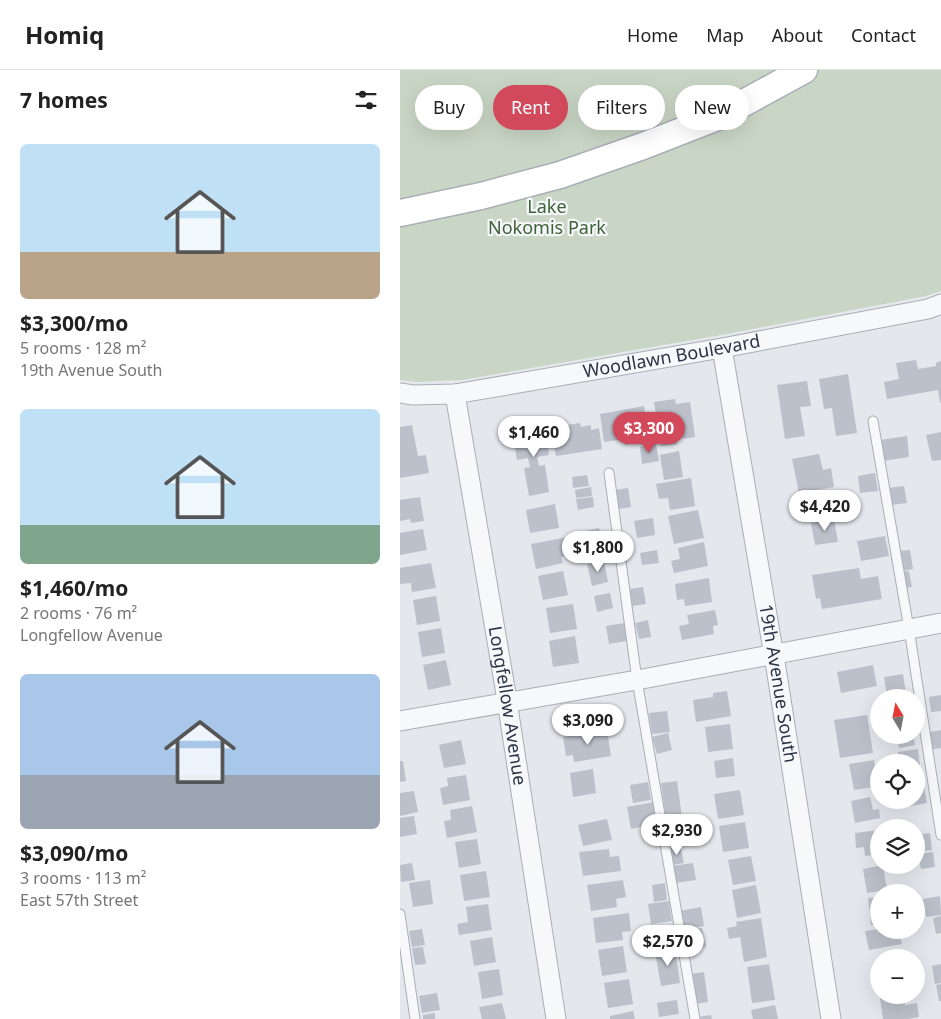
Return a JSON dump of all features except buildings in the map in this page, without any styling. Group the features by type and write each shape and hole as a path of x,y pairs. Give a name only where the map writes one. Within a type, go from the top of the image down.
{"street":[{"path":"400,213 490,194 560,174 644,146 720,116 804,70"},
{"name":"Woodlawn Boulevard","path":"400,393 413,395 455,394 722,348 928,309 941,304"},
{"name":"19th Avenue South","path":"722,348 831,1019"},
{"name":"Longfellow Avenue","path":"455,394 507,703 556,1019"},
{"path":"400,722 941,623"}],"lane":[{"path":"873,421 909,629 941,836"},
{"path":"609,474 637,680 695,1019"},
{"path":"400,914 415,1019"}],"green space":[{"name":"Lake Nokomis Park","path":"400,70 941,70 941,291 926,296 721,335 462,380 417,382 400,380"}]}
